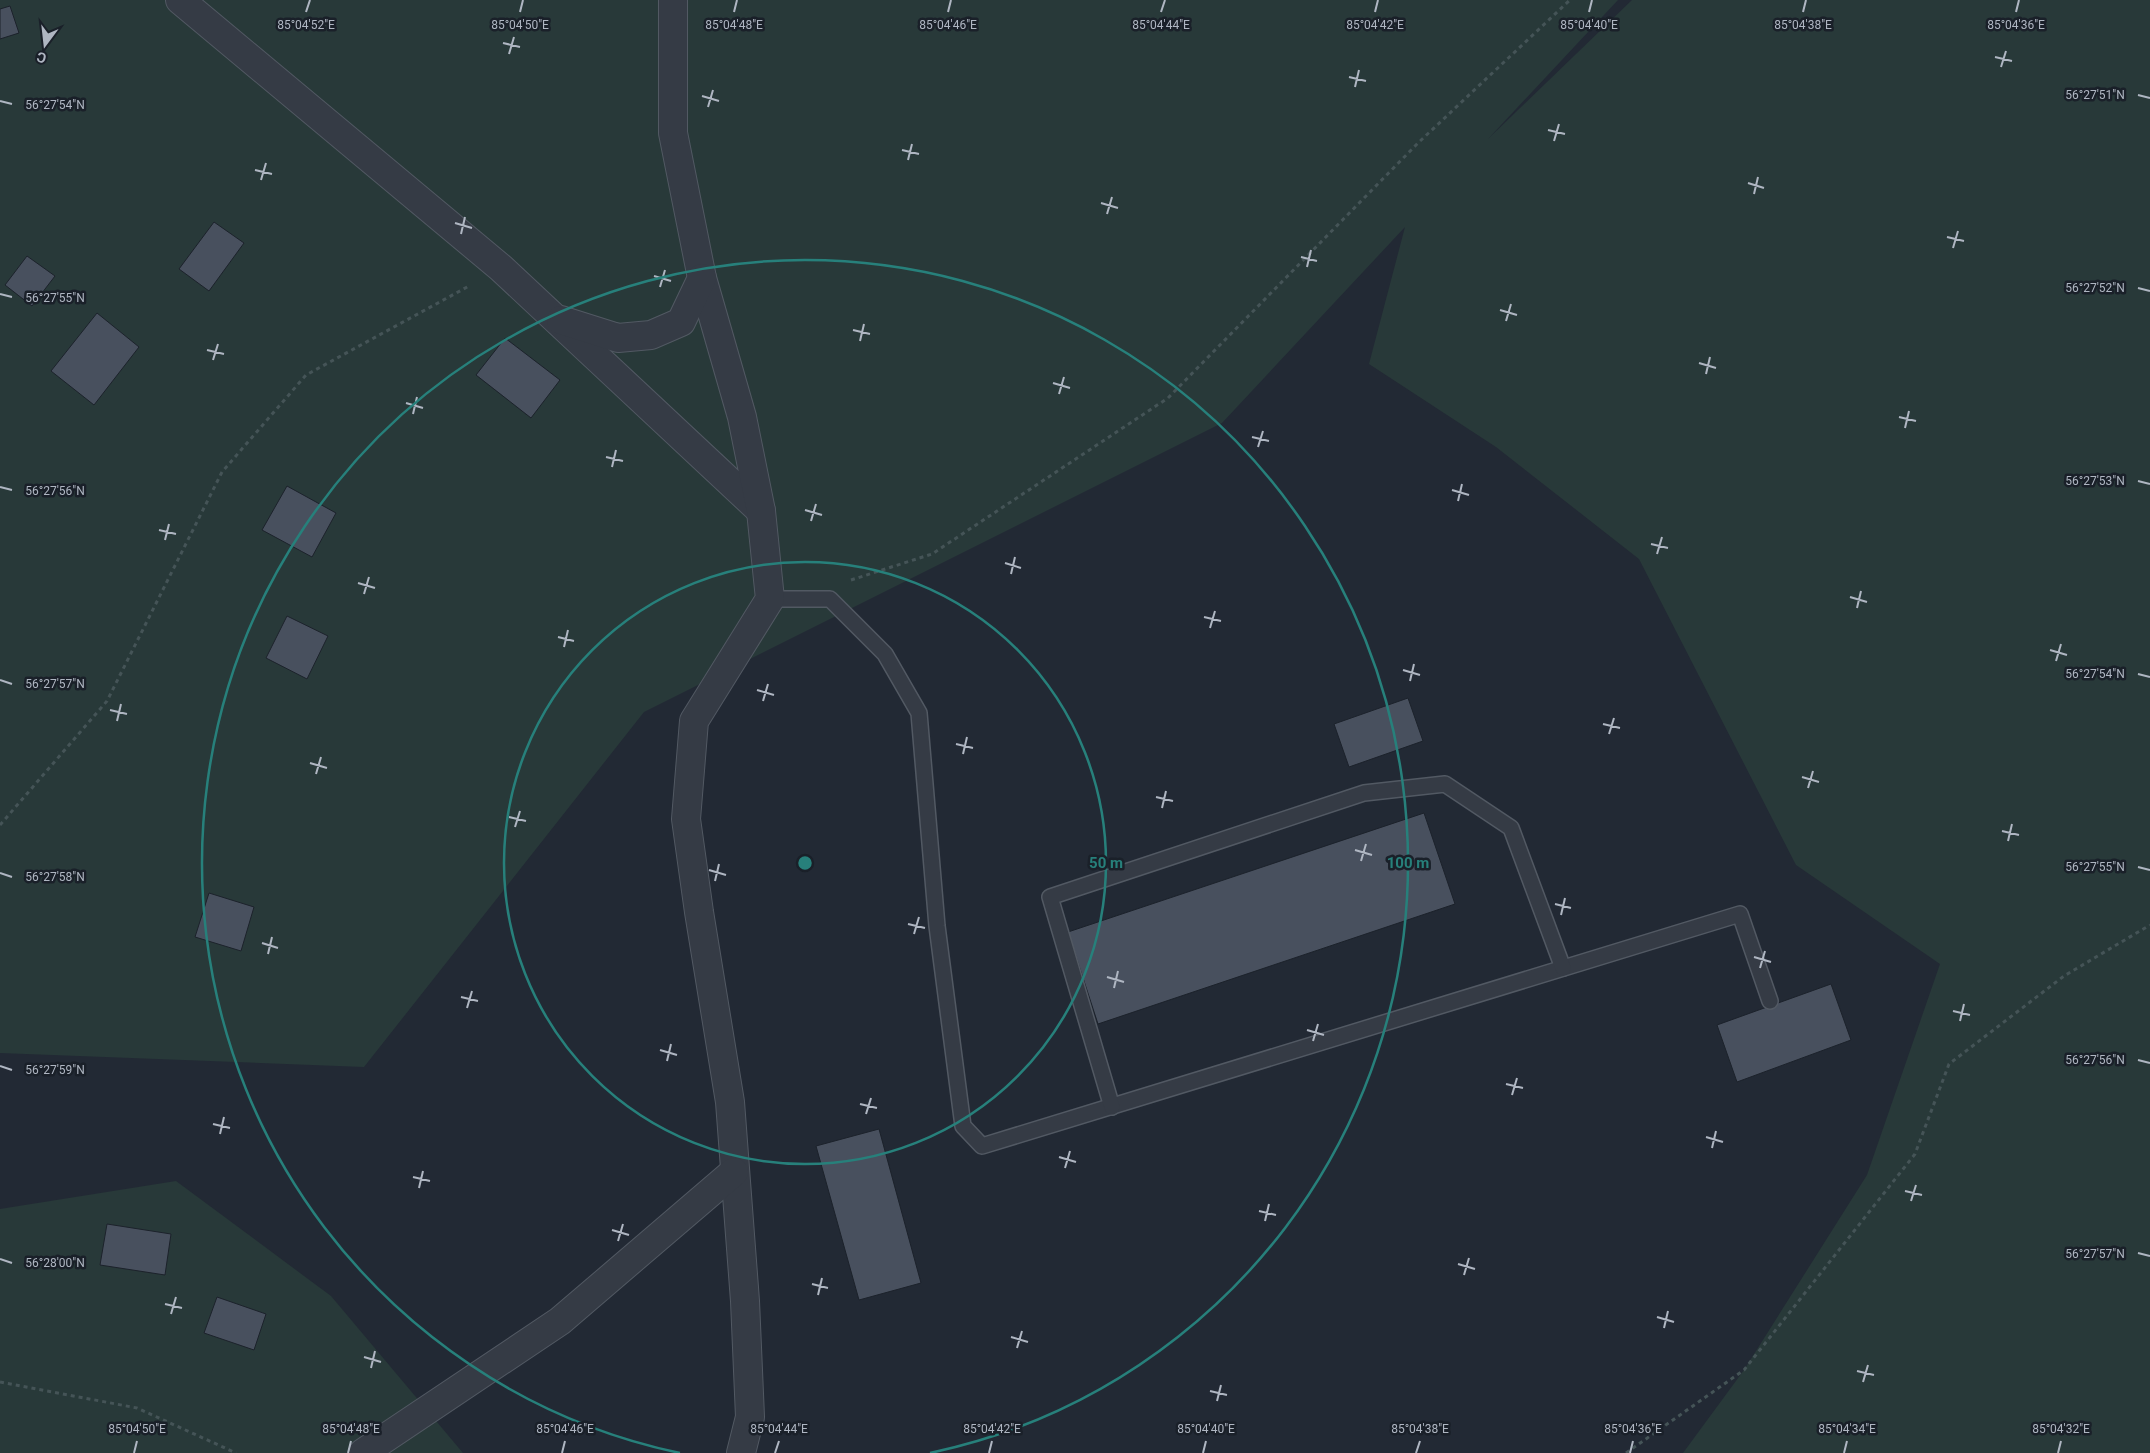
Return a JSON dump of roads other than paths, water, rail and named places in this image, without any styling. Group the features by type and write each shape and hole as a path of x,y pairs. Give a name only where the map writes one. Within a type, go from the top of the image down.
{"street":[{"path":"180,0 501,268 761,511"},
{"path":"673,0 673,133 702,278 742,417 761,511 770,598 694,721 686,819 698,912 730,1102 745,1301 750,1417 741,1453"},
{"path":"554,318 618,338 651,335 681,322 702,278"},
{"path":"362,1453 560,1321 734,1172"}],"lane":[{"path":"770,598 830,599 885,654 918,713 937,926 963,1126 982,1146 1740,914 1770,1001"},
{"path":"1112,1107 1050,897 1364,793 1445,784 1511,828 1563,968"}]}
